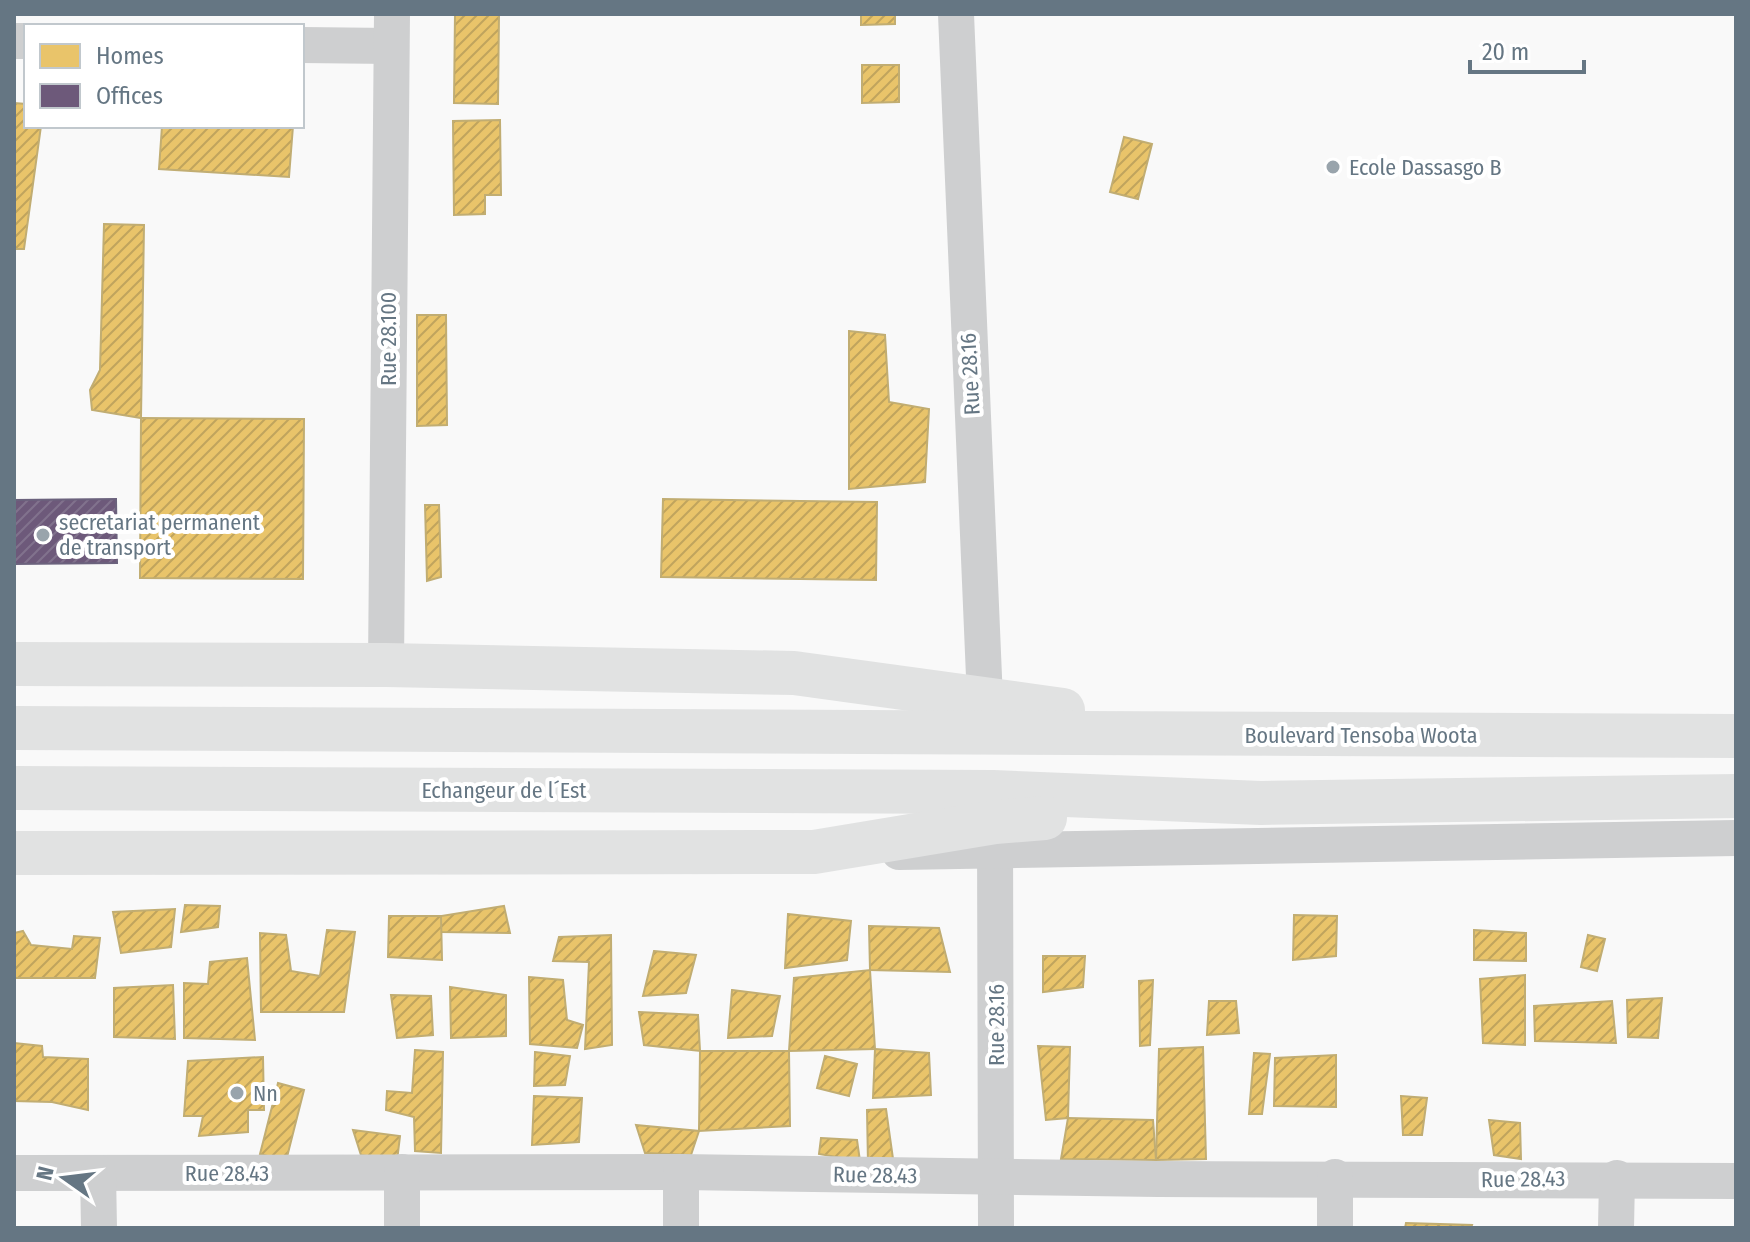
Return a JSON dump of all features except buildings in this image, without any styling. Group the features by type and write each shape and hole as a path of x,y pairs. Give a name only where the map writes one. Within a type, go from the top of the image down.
{"main road":[{"path":"14,664 386,665 794,673 986,717"},
{"path":"14,728 986,717"},
{"name":"Boulevard Tensoba Woota","path":"986,717 1260,735 1736,736"},
{"name":"Echangeur de l´Est","path":"14,788 994,822"},
{"path":"14,853 814,852 994,822 1261,803 1736,796"}],"street":[{"name":"Rue 28.16","path":"956,14 986,717"},
{"path":"304,45 391,30"},
{"name":"Rue 28.100","path":"386,665 391,30"},
{"name":"Rue 28.16","path":"994,822 996,1228"},
{"path":"994,822 1736,838"},
{"path":"402,1172 402,1228"},
{"path":"681,1172 681,1228"},
{"name":"Rue 28.43","path":"14,1173 681,1172 1736,1181"},
{"path":"98,1173 99,1228"},
{"path":"1335,1177 1335,1228"},
{"path":"1616,1228 1617,1178"}],"place":[{"name":"Ecole Dassasgo B","path":"1333,167"},
{"name":"secretariat permanent de transport","path":"43,535"},
{"name":"Nn","path":"237,1093"}]}
